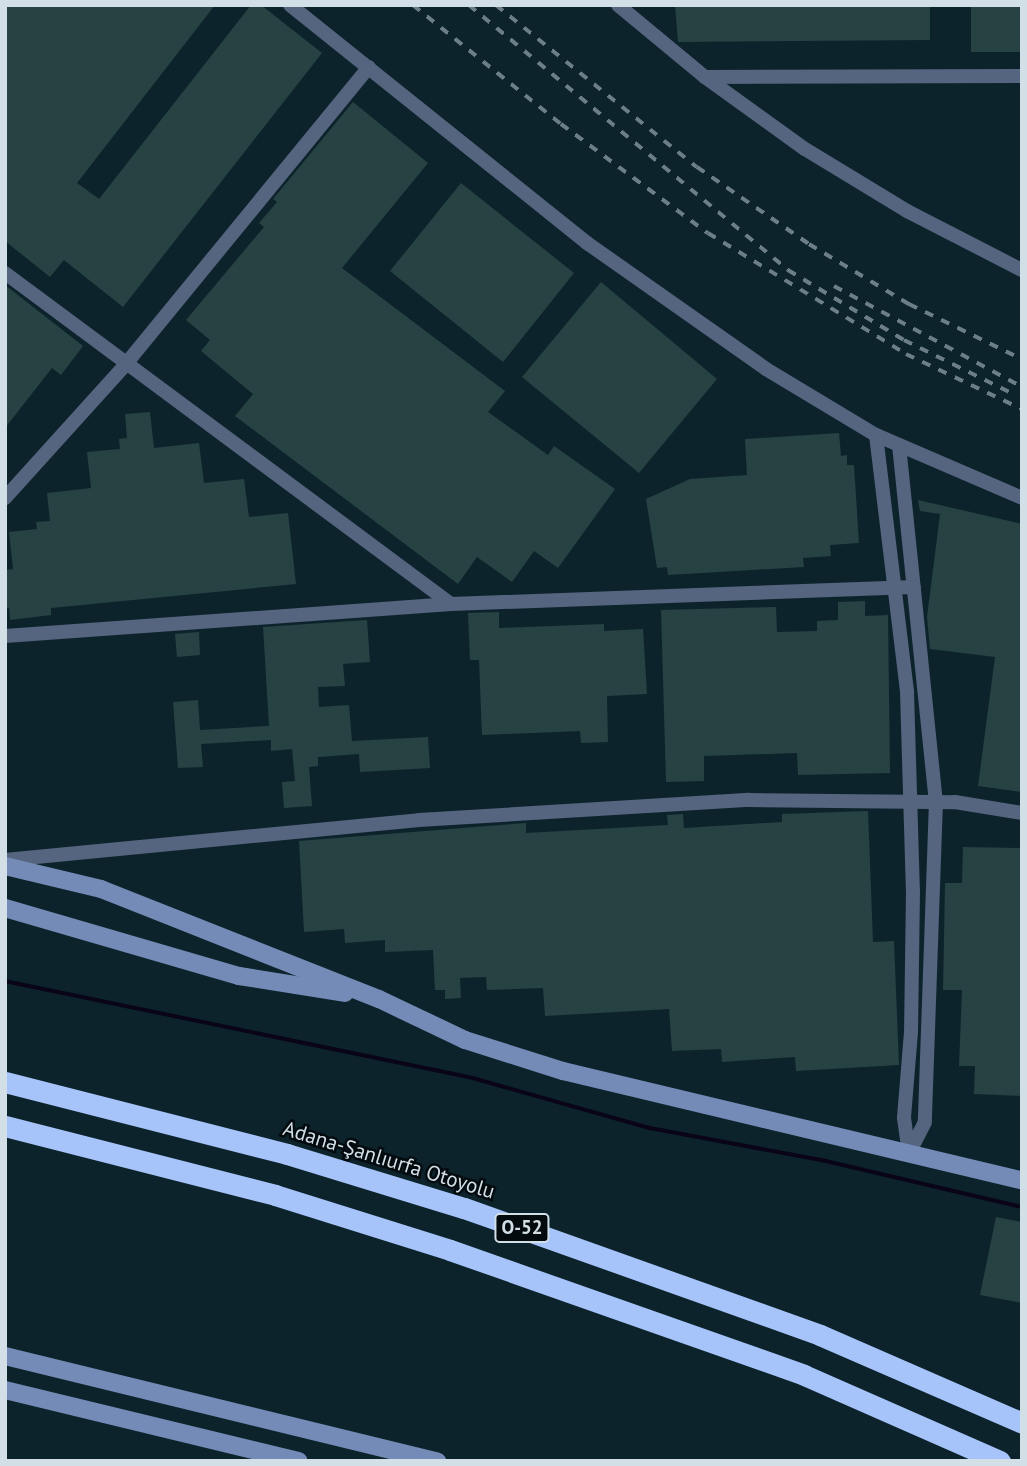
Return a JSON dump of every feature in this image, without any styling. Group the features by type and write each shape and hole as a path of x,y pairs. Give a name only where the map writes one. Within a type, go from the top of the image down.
{"highway":[{"name":"Adana-Şanlıurfa Otoyolu","path":"5,1082 287,1154 477,1213 820,1335 1022,1423"},
{"name":"O-52","path":"5,1126 275,1195 450,1250 804,1376 1000,1461"}],"main road":[{"path":"5,866 102,889 379,999 464,1040 563,1071 1022,1180"},
{"path":"5,908 239,976 379,999"},
{"path":"5,1356 437,1461"},
{"path":"5,1390 299,1461"}],"street":[{"path":"290,5 587,243 766,369 876,435 1022,498"},
{"path":"618,5 705,77 805,149 907,211 1022,270"},
{"path":"5,498 125,365 369,67"},
{"path":"705,77 1022,76"},
{"path":"5,272 125,365 451,604"},
{"path":"876,435 895,588 911,801 911,1032 904,1118 909,1154"},
{"path":"899,445 936,801 925,1122 909,1154"},
{"path":"5,636 451,604 914,587"},
{"path":"5,860 419,820 749,800 936,801 1022,813"}],"building":[{"path":"5,5 215,5 77,183 99,199 251,5 261,5 322,53 123,307 64,260 50,277 5,241"},
{"path":"675,5 930,5 930,40 678,42"},
{"path":"971,5 1022,5 1022,52 971,52"},
{"path":"353,102 428,163 342,268 505,391 488,412 548,455 554,446 615,489 558,568 534,551 512,582 477,557 458,584 235,416 253,394 201,351 210,340 186,320 264,227 259,223 277,202 273,199"},
{"path":"461,183 574,273 503,362 390,271"},
{"path":"601,282 717,379 639,473 522,377"},
{"path":"5,285 83,346 61,375 52,368 5,428"},
{"path":"150,412 154,448 199,443 204,483 244,479 249,517 288,513 296,584 51,608 51,615 10,620 9,608 5,608 5,570 13,569 9,532 37,529 36,522 50,521 47,493 91,488 87,452 120,449 119,439 127,438 125,414"},
{"path":"839,433 841,456 847,455 847,465 854,465 859,543 830,545 831,556 803,558 804,567 668,575 667,567 657,568 646,499 690,479 747,475 745,439"},
{"path":"918,500 1022,524 1022,792 978,786 995,657 930,649 927,617 940,514 920,511"},
{"path":"865,601 865,616 888,615 890,773 798,775 797,753 704,756 704,781 666,782 661,610 776,607 777,632 817,631 817,621 838,620 838,602"},
{"path":"499,612 499,628 604,624 604,631 643,629 647,694 607,696 608,742 581,743 580,731 482,735 479,660 470,660 468,613"},
{"path":"367,620 370,662 343,664 345,686 318,687 319,707 349,705 352,741 428,737 430,768 360,772 359,754 318,757 318,766 309,767 312,806 284,808 282,782 295,781 292,749 271,751 271,740 201,744 203,767 178,768 173,702 198,700 200,730 269,726 263,627"},
{"path":"199,632 200,655 177,657 175,634"},
{"path":"868,811 873,942 894,941 899,1065 796,1071 795,1057 722,1062 721,1049 672,1051 669,1009 545,1016 543,988 487,990 486,977 460,978 461,998 445,999 445,990 435,990 433,950 385,952 385,940 345,943 344,929 304,932 299,841 526,823 526,833 668,825 667,815 683,814 684,828 782,822 782,814"},
{"path":"963,847 1022,848 1022,1096 974,1094 975,1066 959,1066 962,990 943,990 945,883 962,883"},
{"path":"996,1217 1022,1222 1022,1303 980,1295"}],"waterway":[{"path":"5,981 473,1078 650,1128 826,1161 1022,1207"}],"railway":[{"path":"413,5 561,124 708,233 906,354 1022,409"},
{"path":"469,5 788,270 904,340 1009,392"},
{"path":"496,5 697,167 809,244 909,304 1022,359"},
{"path":"834,286 1022,387"}]}
